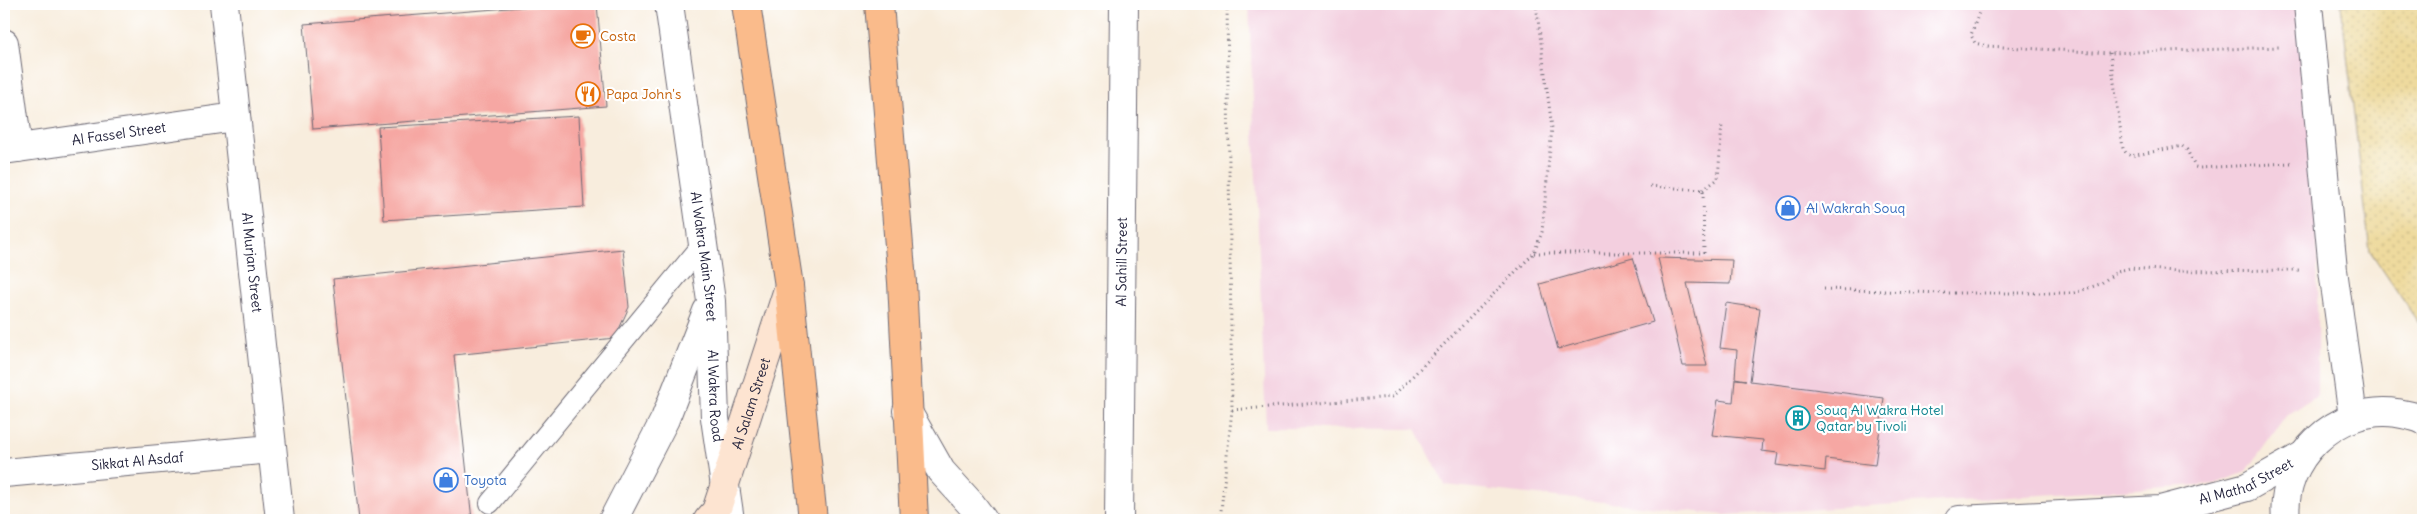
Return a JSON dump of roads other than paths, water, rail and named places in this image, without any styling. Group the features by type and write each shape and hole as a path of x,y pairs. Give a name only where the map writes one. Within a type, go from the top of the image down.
{"highway":[{"path":"746,4 789,286 813,520"},
{"path":"879,4 902,282 907,411 914,520"}],"street":[{"name":"Al Murjan Street","path":"224,4 280,520"},
{"name":"Al Wakra Main Street","path":"613,520 665,419 711,301 669,4"},
{"name":"Al Sahill Street","path":"1119,520 1124,4"},
{"path":"2308,4 2333,270 2353,417"},
{"path":"4,43 11,149"},
{"name":"Al Fassel Street","path":"11,149 235,118"},
{"name":"Al Salam Street","path":"708,520 716,511 789,286"},
{"name":"Al Wakra Road","path":"711,301 715,418 730,520"},
{"path":"907,411 941,471 983,520"},
{"path":"2286,520 2285,508 2290,481 2302,456 2324,432 2353,417 2385,411 2417,417 2423,420"},
{"name":"Sikkat Al Asdaf","path":"4,473 272,448"},
{"name":"Al Mathaf Street","path":"1959,520 2160,510 2247,487 2302,456"},
{"name":"Al Mathaf Street","path":"2160,510 2188,520"}],"lane":[{"path":"490,503 703,244"}],"place":[{"name":"Costa","path":"583,36"},
{"name":"Papa John's","path":"588,94"},
{"name":"Al Wakrah Souq","path":"1788,208"},
{"name":"Souq Al Wakra Hotel Qatar by Tivoli","path":"1798,418"},
{"name":"Toyota","path":"446,480"}]}
